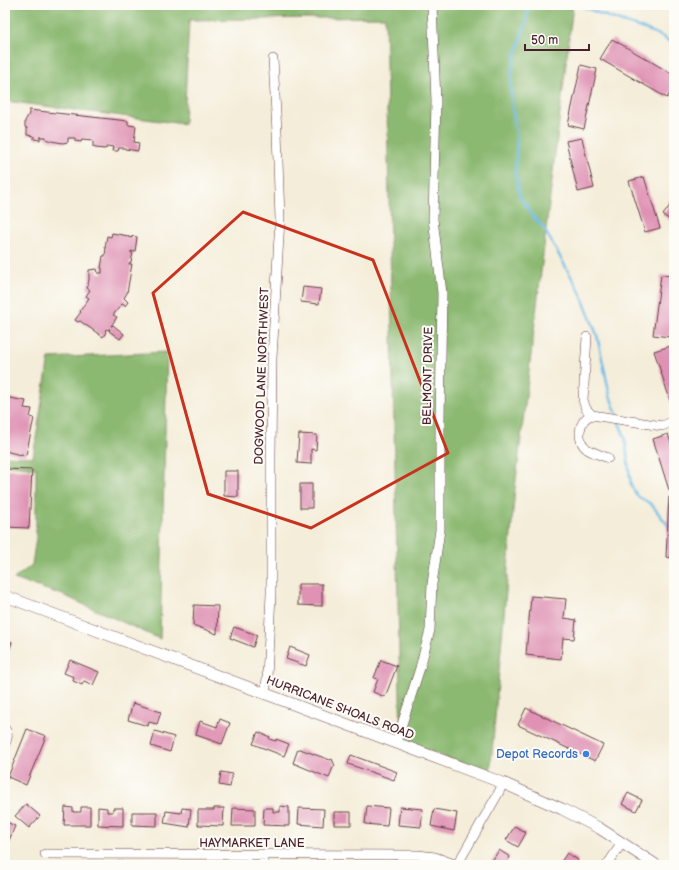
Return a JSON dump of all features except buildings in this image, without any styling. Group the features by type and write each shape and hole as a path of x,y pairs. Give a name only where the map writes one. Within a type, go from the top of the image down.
{"street":[{"name":"BELMONT DRIVE","path":"396,743 420,668 430,630 432,584 440,530 442,293 433,219 436,101 432,5"},
{"name":"DOGWOOD LANE NORTHWEST","path":"265,694 271,594 270,456 272,358 280,219 273,59"},
{"path":"587,337 583,400 586,409 592,416"},
{"path":"608,458 587,449 583,445 580,437 580,430 587,417 592,416 662,426 674,421"},
{"name":"HURRICANE SHOALS ROAD","path":"5,596 504,783 562,808 599,828 656,865"},
{"path":"5,729 7,737 5,744"},
{"name":"HAYMARKET LANE","path":"45,854 418,855 435,857 457,865 504,783"},
{"path":"607,865 622,843"},
{"path":"263,855 263,865"}],"highlighted area":[{"path":"243,212 373,260 448,453 311,528 208,494 153,293"}],"green space":[{"path":"5,5 573,5 515,488 490,775 401,740 385,17 189,20 184,124 5,101"},
{"path":"167,352 160,639 63,595 14,579 32,565 36,538 36,468 5,464 5,456 33,457 49,358"}],"waterway":[{"path":"529,5 526,23 511,74 511,98 517,140 515,172 520,197 534,218 543,227 580,292 597,335 610,396 618,417"},
{"path":"579,5 607,17 640,27 661,36 674,45"},
{"path":"619,422 625,438 631,485 637,496 651,504 669,528"}],"place":[{"name":"Depot Records","path":"586,754"}]}
